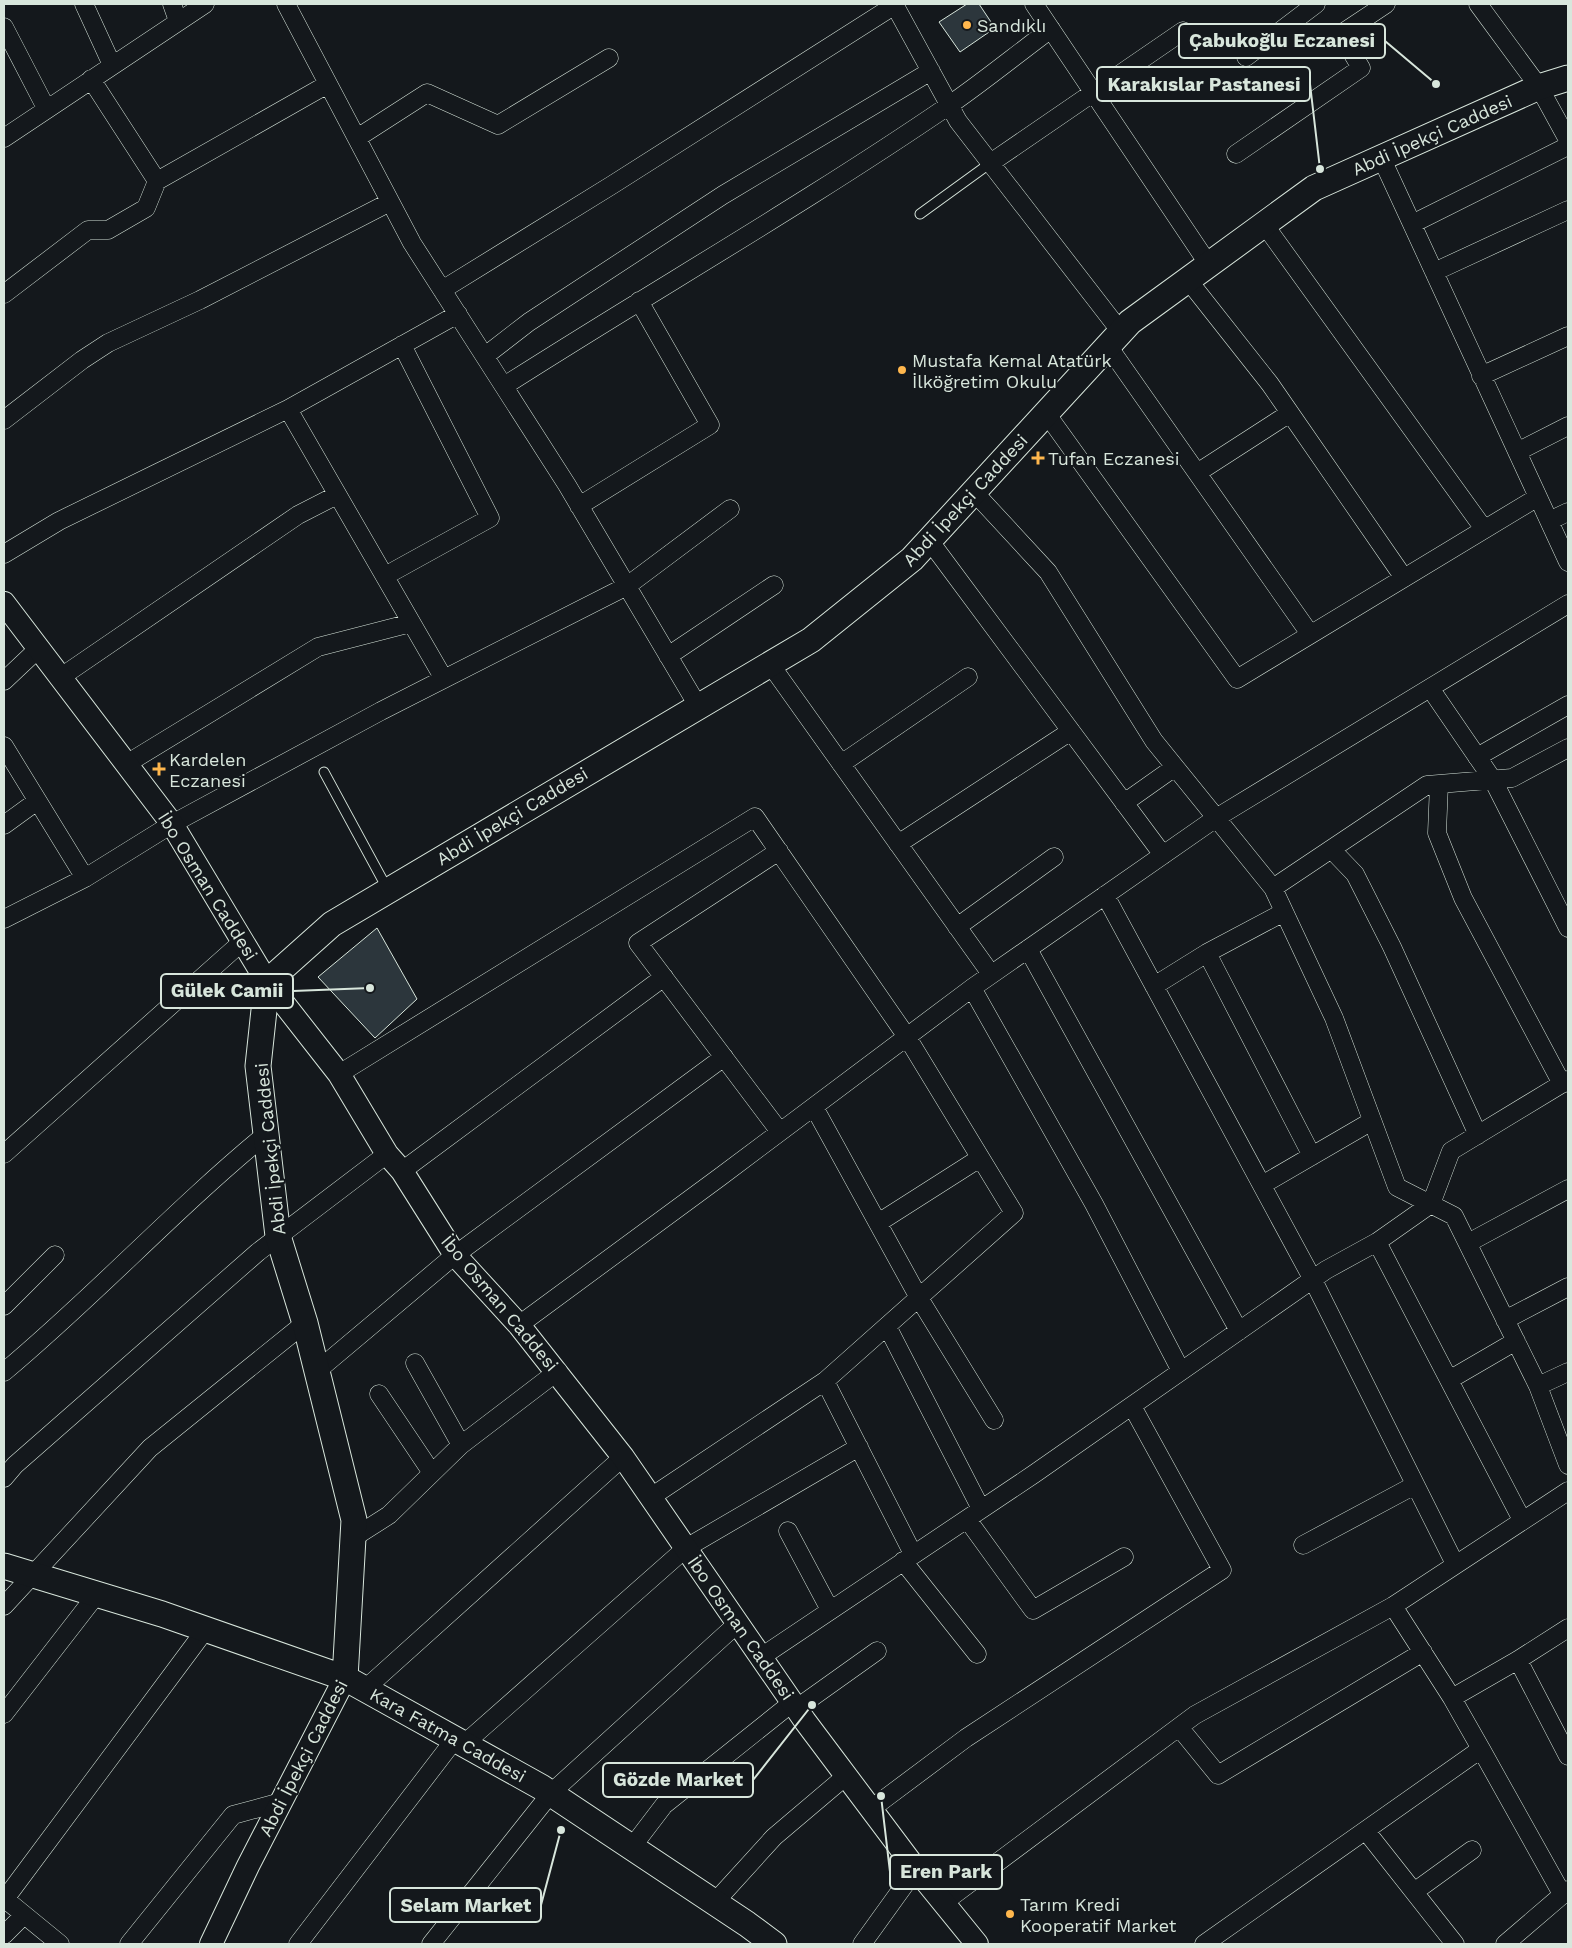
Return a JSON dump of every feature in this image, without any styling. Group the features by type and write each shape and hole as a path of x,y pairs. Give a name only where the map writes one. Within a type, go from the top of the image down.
{"main road":[{"name":"Abdi İpekçi Caddesi","path":"355,1683 354,1520 305,1323 278,1236 265,1136 258,1066 268,982 332,924 811,640 912,559 1130,322 1314,188 1539,87 1568,78"},
{"name":"Kara Fatma Caddesi","path":"4,1566 206,1629 355,1683 551,1794 715,1902 774,1944"}],"street":[{"path":"84,4 112,65"},
{"path":"172,4 178,21"},
{"path":"4,138 46,108 205,4"},
{"path":"286,4 412,242 579,506 698,706"},
{"path":"1034,4 1209,265"},
{"path":"1246,57 1316,4"},
{"path":"1236,154 1362,68 1340,34 1386,4"},
{"path":"1478,4 1539,87 1568,140"},
{"path":"442,290 621,180 895,5 958,121 1114,339 1198,472 1310,634"},
{"path":"4,27 46,108"},
{"path":"504,386 774,220 949,105 1051,29"},
{"path":"989,164 1183,31"},
{"path":"357,138 427,94 498,125 609,58"},
{"path":"485,356 529,322 723,195 931,71"},
{"path":"92,79 157,181"},
{"path":"4,294 88,230 108,230 146,208 157,181 328,84"},
{"path":"1412,224 1568,146"},
{"path":"1381,157 1568,562"},
{"path":"4,420 82,360 108,343 200,300 390,202"},
{"path":"1434,272 1568,210"},
{"path":"1264,224 1484,529"},
{"path":"1188,280 1290,413 1404,578"},
{"path":"579,506 710,425 640,302"},
{"path":"4,554 59,521 288,409 458,314"},
{"path":"1482,376 1568,336"},
{"path":"385,576 490,518 402,345"},
{"path":"288,409 444,679"},
{"path":"1046,413 1236,678 1538,497"},
{"path":"1198,472 1290,413"},
{"path":"1516,452 1568,426"},
{"path":"974,492 1048,572 1154,741 1273,888 1334,1018 1397,1187 1454,1216 1538,1386 1568,1464"},
{"path":"61,677 298,515 337,495"},
{"path":"4,919 85,878 172,824 444,679 627,586 730,509"},
{"path":"1549,521 1568,512"},
{"path":"929,540 1163,855"},
{"path":"668,656 774,585"},
{"name":"İbo Osman Caddesi","path":"4,603 128,763 172,824 268,982 339,1074 387,1154 402,1171 455,1255 558,1371 623,1457 846,1776 974,1943"},
{"path":"519,1325 991,974 1216,818 1568,604"},
{"path":"128,763 318,647 411,623"},
{"path":"4,681 39,648"},
{"path":"770,664 991,974"},
{"path":"841,764 968,677"},
{"path":"1430,688 1493,780 1568,928"},
{"path":"1477,757 1568,705"},
{"path":"898,844 1071,731"},
{"path":"4,746 85,878"},
{"path":"1273,888 1427,785 1512,778 1568,748"},
{"path":"1124,803 1175,767"},
{"path":"761,1657 967,1519 1313,1280 1377,1242 1431,1204 1451,1151 1565,1082 1463,898 1437,833 1439,784"},
{"path":"4,825 38,801"},
{"path":"339,1074 755,817 906,1037 1014,1214 825,1381 651,1497"},
{"path":"1332,849 1354,874 1375,915 1478,1135"},
{"path":"779,851 638,943 780,1132"},
{"path":"957,927 1054,857"},
{"path":"1105,895 1313,1280 1455,1564"},
{"path":"1154,986 1207,953 1284,912"},
{"path":"4,1154 243,942"},
{"path":"1028,949 1238,1331"},
{"path":"1207,953 1312,1156"},
{"path":"402,1171 664,977"},
{"path":"972,988 1094,1204 1182,1371"},
{"path":"317,1371 455,1255 724,1057"},
{"path":"814,1107 919,1298 994,1420"},
{"path":"1262,1184 1372,1121"},
{"path":"4,1372 50,1334 221,1172 265,1136"},
{"path":"4,1478 15,1465 278,1236 387,1154"},
{"path":"878,1223 980,1158"},
{"path":"1468,1243 1568,1189"},
{"path":"1377,1242 1522,1520"},
{"path":"4,1306 55,1255"},
{"path":"1505,1320 1568,1287"},
{"path":"4,1606 150,1448 305,1323"},
{"path":"887,1326 981,1509"},
{"path":"1449,1380 1516,1341"},
{"path":"415,1363 461,1445"},
{"path":"353,1538 389,1515 461,1445 558,1371"},
{"path":"1538,1386 1568,1372"},
{"path":"825,1381 859,1447 908,1558 977,1654"},
{"path":"379,1394 432,1473"},
{"path":"871,1809 966,1738 1222,1570 1132,1406"},
{"path":"298,1944 460,1742 686,1548 859,1447"},
{"path":"355,1683 623,1457"},
{"path":"1303,1545 1415,1485"},
{"path":"943,1903 1195,1715 1392,1606 1568,1491"},
{"path":"967,1519 1033,1610 1124,1557"},
{"path":"788,1531 830,1610"},
{"path":"4,1714 97,1594"},
{"path":"1392,1606 1452,1698 1565,1892 1505,1944"},
{"path":"431,1944 551,1794 738,1623"},
{"path":"1452,1698 1518,1660 1568,1628"},
{"path":"60,1944 5,1899 206,1629"},
{"path":"632,1847 664,1805 795,1705 877,1651"},
{"path":"1179,1727 1218,1775 1423,1652"},
{"path":"1518,1660 1568,1756"},
{"name":"Abdi İpekçi Caddesi","path":"211,1944 281,1802 355,1683"},
{"path":"1204,1944 1481,1749"},
{"path":"715,1902 774,1836 846,1776"},
{"path":"129,1944 233,1815 281,1802"},
{"path":"1366,1831 1455,1944"},
{"path":"1414,1892 1472,1850"},
{"path":"862,1944 916,1869"},
{"path":"4,1935 24,1915"}],"lane":[{"path":"920,214 989,164"},
{"path":"324,772 389,890"}],"building":[{"name":"Sandıklı","path":"967,4 979,4 995,28 960,52 939,22"},
{"path":"377,928 417,999 375,1038 318,977"}],"place":[{"name":"Sandıklı","path":"967,25"},
{"name":"Çabukoğlu Eczanesi","path":"1436,84"},
{"name":"Karakıslar Pastanesi","path":"1320,169"},
{"name":"Mustafa Kemal Atatürk İlköğretim Okulu","path":"902,370"},
{"name":"Tufan Eczanesi","path":"1038,458"},
{"name":"Kardelen Eczanesi","path":"159,769"},
{"name":"Gülek Camii","path":"370,988"},
{"name":"Gözde Market","path":"812,1705"},
{"name":"Eren Park","path":"881,1796"},
{"name":"Selam Market","path":"561,1830"},
{"name":"Tarım Kredi Kooperatif Market","path":"1010,1914"}]}
